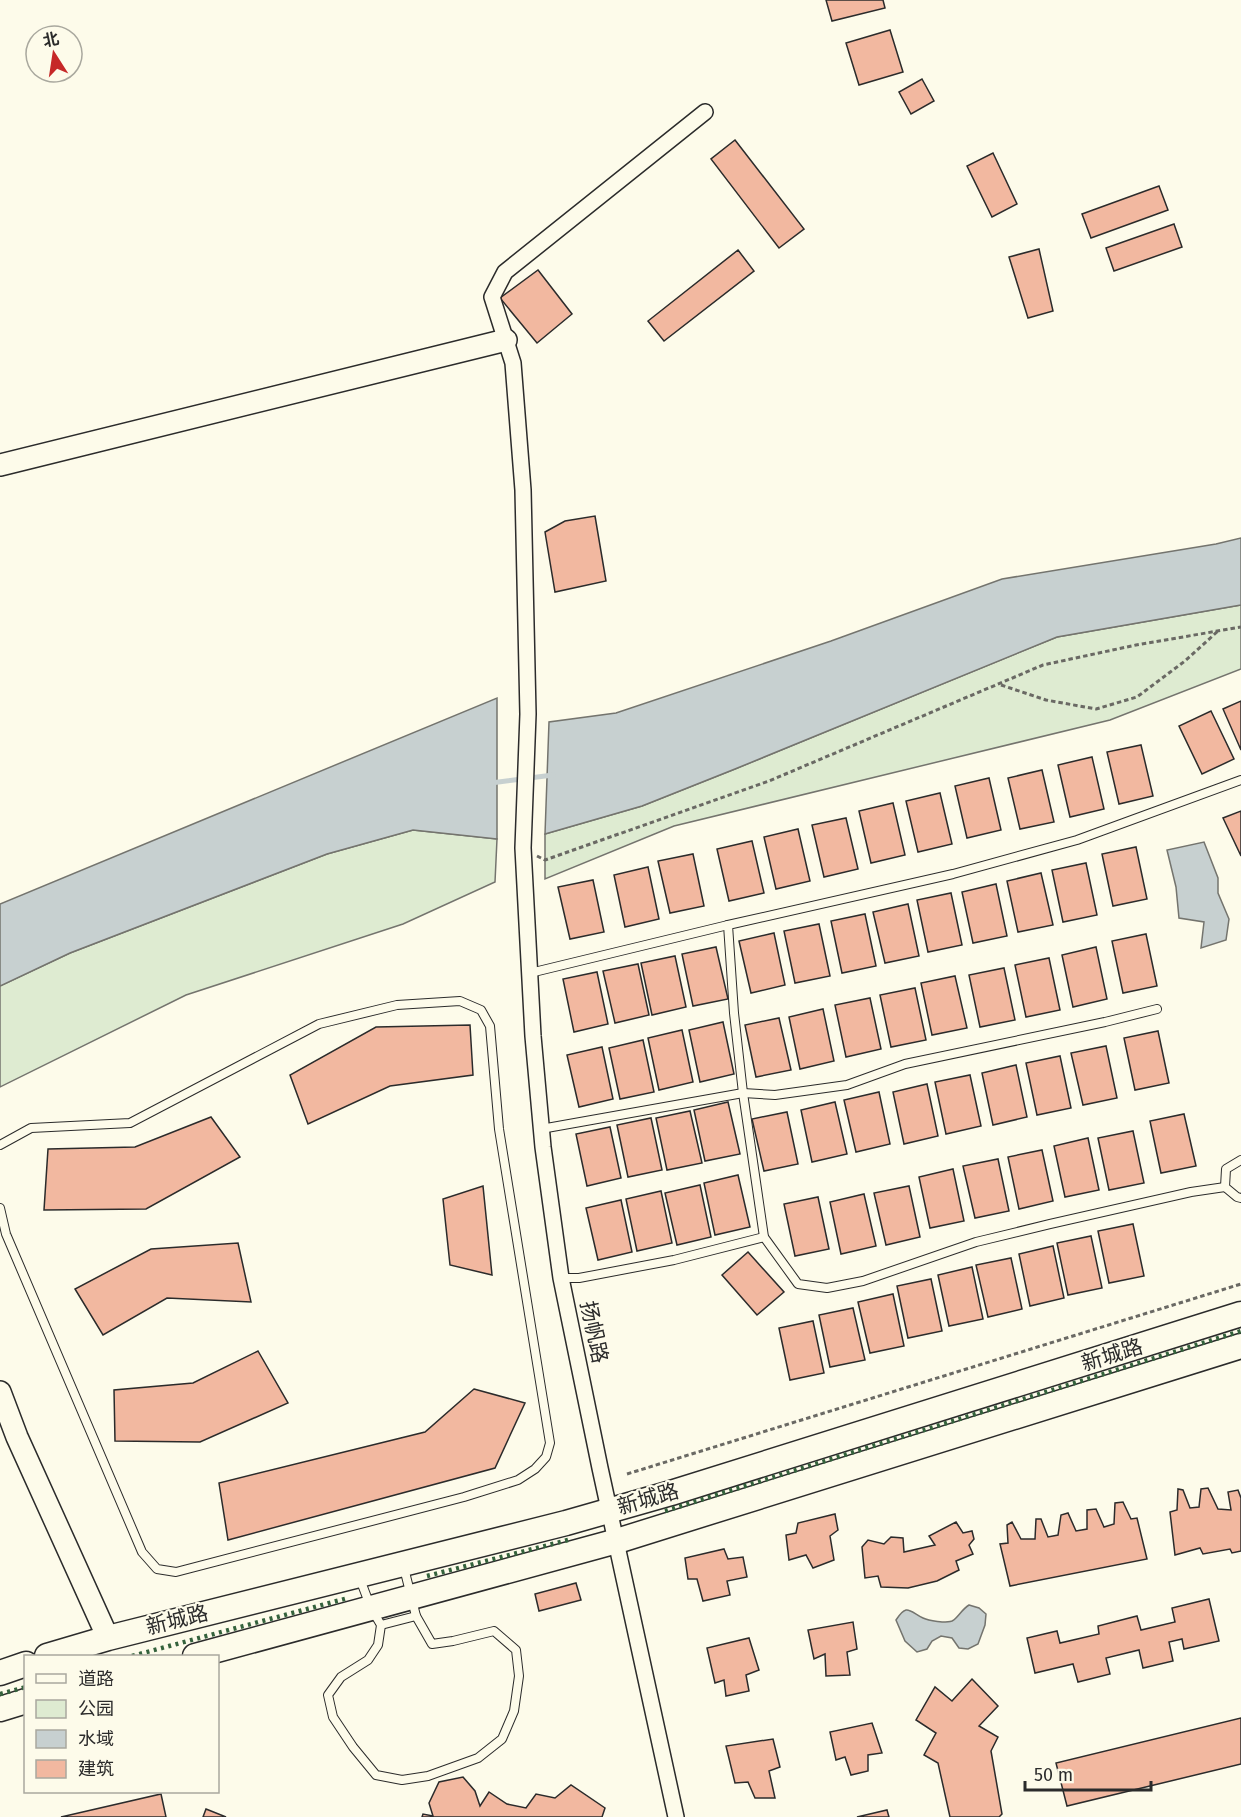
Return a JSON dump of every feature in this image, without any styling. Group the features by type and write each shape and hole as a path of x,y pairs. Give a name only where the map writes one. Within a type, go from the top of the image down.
{"main road":[{"name":"新城路","path":"50,1655 108,1638 566,1523 671,1493 1241,1314"},
{"name":"新城路","path":"200,1655 414,1606 1241,1346"},
{"path":"0,1672 24,1665"},
{"path":"0,1709 24,1702"}],"street":[{"name":"扬帆路","path":"676,1817 561,1278 542,1129 523,848 528,714 523,490 513,363 492,297 505,273 705,112"},
{"path":"0,465 506,340"},
{"path":"0,1392 8,1440 108,1638"}],"lane":[{"path":"530,973 953,874 1077,840 1241,780"},
{"path":"728,925 742,1093 764,1237 798,1284 827,1288 863,1281 976,1242 1191,1192 1225,1187 1241,1198"},
{"path":"0,1144 31,1128 130,1123 319,1024 396,1005 460,1001 481,1010 490,1026 499,1130 550,1443 546,1457 535,1469 518,1480 464,1497 176,1572 157,1569 142,1552 3,1235 0,1208"},
{"path":"542,1129 742,1093 775,1095 847,1084 905,1064 1157,1009"},
{"path":"1225,1187 1226,1169 1241,1160"},
{"path":"561,1278 579,1278 674,1260 764,1237"},
{"path":"358,1575 376,1616 378,1646 368,1660 341,1677 328,1695 333,1717 353,1747 376,1775 402,1780 428,1776 478,1758 502,1739 514,1712 519,1676 516,1650 494,1630 432,1644 414,1606 403,1563"}],"path":[{"path":"523,848 545,860 769,781 1043,665 1136,645 1241,627"},
{"path":"999,684 1046,700 1096,709 1137,698 1185,661 1219,630"},
{"path":"627,1474 1241,1284"}],"green space":[{"path":"1241,605 1241,669 1110,720 674,826 545,879 545,834 642,806 1057,637"},
{"path":"413,830 497,839 495,882 403,924 186,995 0,1087 0,986 70,953 327,854"}],"water":[{"path":"1241,538 1241,605 1057,637 642,806 545,834 549,722 616,713 831,641 1002,579"},
{"path":"497,698 497,839 413,830 327,854 70,953 0,986 0,904"},
{"path":"1204,842 1218,878 1218,893 1229,919 1226,940 1201,948 1204,922 1179,918 1176,887 1167,850"},
{"path":"969,1605 979,1608 986,1614 985,1625 978,1644 968,1649 959,1648 952,1638 941,1636 932,1641 927,1649 917,1652 905,1641 896,1620 908,1610 928,1620 951,1621"}],"building":[{"path":"826,0 883,0 885,8 832,21"},
{"path":"890,30 903,72 859,85 846,43"},
{"path":"922,79 934,101 911,114 899,92"},
{"path":"735,140 804,229 779,248 711,159"},
{"path":"993,153 1017,204 992,217 967,166"},
{"path":"1159,186 1168,210 1091,238 1082,214"},
{"path":"1174,224 1182,247 1114,271 1106,248"},
{"path":"1039,249 1053,311 1028,318 1009,257"},
{"path":"738,250 754,271 664,341 648,321"},
{"path":"538,270 572,314 537,343 500,298"},
{"path":"595,516 606,581 555,592 545,532 565,521"},
{"path":"1241,701 1241,750 1223,709"},
{"path":"1211,711 1234,759 1202,774 1179,726"},
{"path":"1141,745 1153,796 1119,804 1107,752"},
{"path":"1092,757 1104,809 1070,817 1058,765"},
{"path":"1042,770 1054,822 1020,829 1008,778"},
{"path":"989,778 1001,830 967,838 955,786"},
{"path":"940,793 952,844 918,852 906,801"},
{"path":"893,803 905,855 871,863 859,811"},
{"path":"1241,811 1241,856 1223,818"},
{"path":"846,818 858,869 824,877 812,825"},
{"path":"798,829 810,881 776,889 764,837"},
{"path":"752,841 764,893 729,901 717,849"},
{"path":"1136,847 1147,899 1113,906 1102,854"},
{"path":"693,854 704,906 670,913 658,861"},
{"path":"1086,863 1097,915 1063,922 1052,870"},
{"path":"648,867 659,919 625,927 614,875"},
{"path":"1041,873 1053,925 1018,932 1007,881"},
{"path":"593,880 604,932 570,939 558,887"},
{"path":"996,884 1007,936 973,943 962,892"},
{"path":"951,893 962,945 928,952 917,900"},
{"path":"908,904 919,956 885,963 873,912"},
{"path":"865,914 876,966 842,973 831,921"},
{"path":"819,924 830,976 795,983 784,931"},
{"path":"774,933 785,985 751,993 739,941"},
{"path":"1146,934 1157,986 1123,993 1112,941"},
{"path":"716,947 728,999 693,1006 682,954"},
{"path":"1096,947 1107,999 1073,1007 1062,955"},
{"path":"675,956 686,1007 652,1015 641,963"},
{"path":"1049,958 1060,1010 1026,1017 1015,965"},
{"path":"638,964 649,1015 615,1023 603,971"},
{"path":"1004,968 1015,1020 980,1027 969,975"},
{"path":"597,972 608,1024 574,1032 563,979"},
{"path":"955,976 967,1028 932,1035 921,983"},
{"path":"915,988 926,1040 891,1047 880,995"},
{"path":"870,998 881,1049 846,1057 835,1005"},
{"path":"823,1009 834,1061 800,1069 789,1017"},
{"path":"779,1018 791,1070 756,1077 745,1025"},
{"path":"723,1022 734,1074 700,1082 689,1030"},
{"path":"470,1025 473,1075 390,1086 308,1124 290,1075 376,1027"},
{"path":"682,1030 693,1082 659,1090 648,1038"},
{"path":"1158,1031 1169,1083 1135,1090 1124,1038"},
{"path":"643,1040 654,1092 620,1099 609,1048"},
{"path":"1106,1046 1117,1098 1083,1105 1071,1053"},
{"path":"602,1047 613,1099 579,1107 567,1055"},
{"path":"1060,1056 1071,1108 1037,1115 1026,1063"},
{"path":"1016,1065 1027,1117 993,1125 982,1073"},
{"path":"970,1075 981,1126 946,1134 935,1082"},
{"path":"927,1084 938,1136 904,1144 893,1092"},
{"path":"879,1092 890,1144 856,1152 844,1100"},
{"path":"728,1102 740,1154 705,1161 694,1110"},
{"path":"835,1102 847,1154 812,1162 801,1110"},
{"path":"690,1111 702,1163 667,1170 656,1118"},
{"path":"787,1112 798,1164 764,1171 752,1119"},
{"path":"1184,1114 1196,1166 1161,1173 1150,1121"},
{"path":"211,1117 240,1157 146,1209 44,1210 48,1149 135,1147"},
{"path":"651,1118 662,1170 628,1177 617,1125"},
{"path":"610,1127 621,1178 587,1186 576,1134"},
{"path":"1133,1131 1144,1183 1109,1190 1098,1138"},
{"path":"1088,1138 1099,1190 1065,1197 1054,1146"},
{"path":"1042,1150 1053,1201 1019,1209 1008,1157"},
{"path":"998,1159 1009,1211 975,1218 963,1166"},
{"path":"953,1169 964,1221 930,1228 919,1177"},
{"path":"738,1175 750,1227 715,1235 704,1183"},
{"path":"700,1185 711,1237 677,1245 665,1193"},
{"path":"483,1186 492,1275 450,1265 443,1199"},
{"path":"909,1186 920,1237 886,1245 874,1193"},
{"path":"661,1191 672,1243 637,1251 626,1199"},
{"path":"864,1194 876,1246 841,1254 830,1202"},
{"path":"818,1197 829,1249 795,1256 784,1204"},
{"path":"621,1200 632,1252 598,1260 586,1208"},
{"path":"1133,1224 1144,1276 1109,1283 1098,1231"},
{"path":"1091,1236 1102,1288 1068,1295 1057,1243"},
{"path":"238,1243 251,1302 167,1298 103,1335 75,1289 151,1249"},
{"path":"1053,1246 1064,1298 1030,1306 1019,1254"},
{"path":"748,1252 784,1292 757,1315 722,1275"},
{"path":"1011,1258 1022,1309 988,1317 976,1265"},
{"path":"972,1267 983,1319 949,1326 938,1275"},
{"path":"931,1279 942,1331 908,1338 897,1286"},
{"path":"893,1294 904,1346 870,1353 858,1302"},
{"path":"853,1308 865,1360 830,1367 819,1315"},
{"path":"813,1321 824,1373 790,1380 779,1328"},
{"path":"258,1351 288,1403 200,1442 115,1441 114,1390 193,1383"},
{"path":"474,1389 525,1403 495,1468 228,1540 219,1483 425,1432"},
{"path":"1208,1488 1218,1509 1231,1510 1228,1492 1238,1490 1241,1498 1241,1551 1232,1553 1230,1549 1203,1554 1200,1548 1175,1555 1170,1512 1177,1510 1178,1489 1183,1490 1190,1508 1199,1507 1201,1489"},
{"path":"1123,1502 1131,1519 1137,1518 1147,1559 1010,1586 1000,1544 1008,1543 1007,1525 1012,1522 1021,1539 1035,1539 1036,1519 1041,1519 1048,1537 1058,1535 1061,1515 1068,1513 1076,1531 1087,1529 1087,1510 1096,1509 1104,1527 1114,1524 1115,1503"},
{"path":"835,1514 838,1530 830,1536 834,1560 813,1568 806,1555 789,1560 786,1535 796,1533 798,1523"},
{"path":"956,1522 963,1533 972,1531 974,1539 969,1545 973,1554 956,1561 959,1570 937,1581 908,1588 881,1587 878,1576 865,1578 862,1547 868,1540 884,1544 891,1537 903,1538 904,1552 935,1545 929,1536"},
{"path":"724,1549 728,1559 743,1557 747,1577 727,1581 730,1595 703,1601 697,1579 688,1579 685,1558"},
{"path":"576,1583 581,1600 539,1611 535,1594"},
{"path":"1209,1599 1219,1641 1184,1649 1182,1639 1169,1642 1173,1661 1143,1668 1139,1650 1106,1658 1110,1674 1078,1682 1073,1664 1035,1673 1027,1638 1057,1631 1060,1643 1099,1634 1098,1626 1137,1616 1141,1630 1175,1622 1172,1608"},
{"path":"853,1622 857,1649 847,1652 850,1675 826,1676 825,1654 814,1659 808,1630"},
{"path":"749,1638 759,1670 746,1675 749,1691 726,1696 724,1680 715,1683 707,1648"},
{"path":"972,1679 998,1706 979,1726 998,1737 991,1751 1002,1814 999,1817 950,1817 938,1763 924,1755 936,1733 916,1720 935,1687 952,1701"},
{"path":"1241,1718 1241,1764 1067,1806 1056,1763"},
{"path":"872,1723 882,1753 868,1755 868,1771 851,1775 845,1757 836,1760 830,1732"},
{"path":"773,1739 780,1767 769,1771 775,1798 755,1798 748,1782 735,1783 726,1746"},
{"path":"463,1777 475,1791 480,1806 489,1792 507,1804 526,1808 536,1794 555,1798 571,1785 605,1808 602,1817 422,1817 423,1814 433,1816 429,1803 439,1782"},
{"path":"161,1794 166,1817 61,1817"},
{"path":"206,1809 226,1817 203,1817"},
{"path":"887,1810 889,1817 857,1817"}],"waterway":[{"path":"491,783 553,775"}],"hedge":[{"path":"665,1511 1241,1331"},
{"path":"427,1576 568,1540"},
{"path":"136,1655 348,1598"},
{"path":"0,1694 24,1688"}]}
